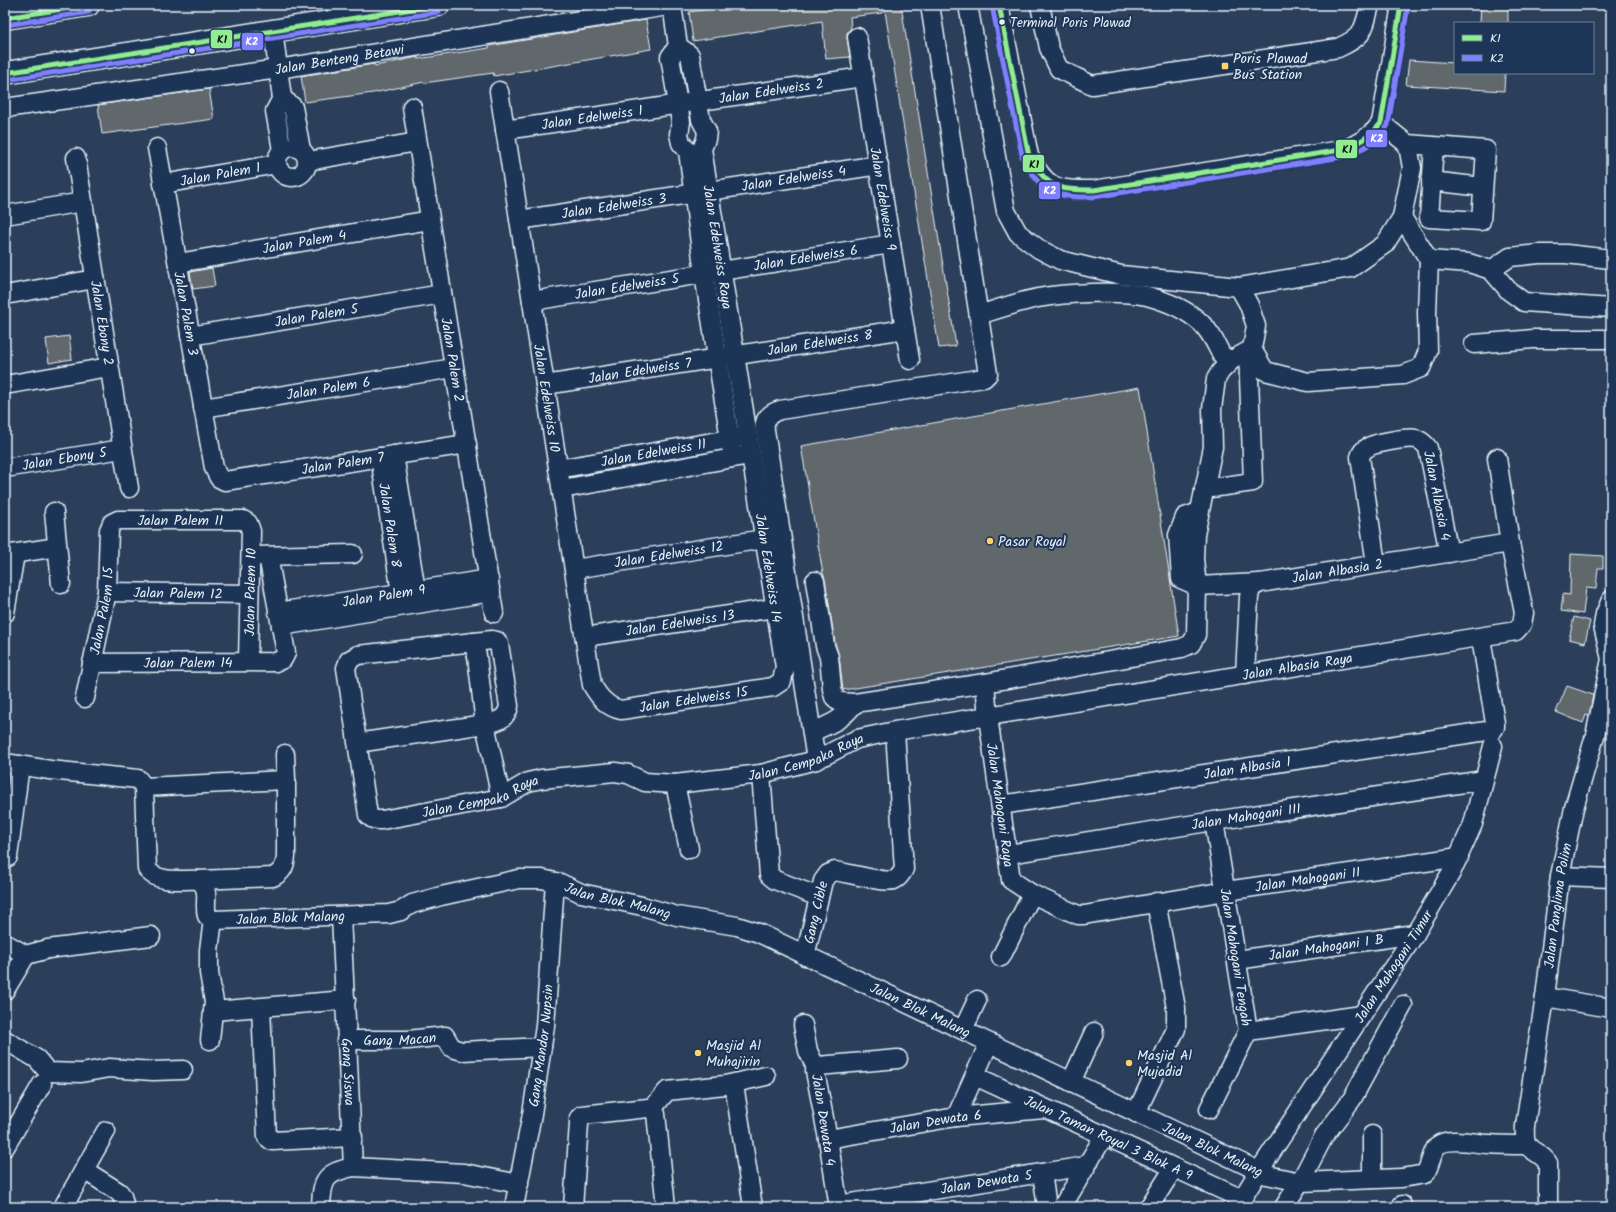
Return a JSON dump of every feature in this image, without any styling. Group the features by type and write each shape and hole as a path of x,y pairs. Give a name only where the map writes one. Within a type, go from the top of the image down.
{"main road":[{"path":"5,18 88,5"},
{"path":"5,73 438,5"}],"street":[{"name":"Jalan Edelweiss Raya","path":"673,5 678,46 670,57 681,122 679,134 681,143 688,151 701,192 713,272 717,358 733,458"},
{"name":"Jalan Benteng Betawi","path":"5,108 278,69 673,5"},
{"path":"816,760 765,430 766,420 768,416 780,410 984,378 987,377 988,372 930,5"},
{"path":"968,5 1006,211 1018,233 1039,249 1060,260 1121,275 1239,287 1351,268 1386,244 1402,216 1412,168 1407,144"},
{"path":"999,5 1029,156 1039,174 1049,184 1068,190 1094,190 1347,149 1375,132 1381,123 1401,5"},
{"path":"1040,5 1049,48 1059,69 1092,85 1338,48 1354,41 1363,29 1370,5"},
{"path":"273,31 282,98 275,111 280,172 286,177 294,178 301,175 306,168 293,107 282,98"},
{"name":"Jalan Edelweiss 9","path":"857,37 910,360"},
{"name":"Jalan Edelweiss Raya","path":"678,46 690,55 701,120 707,130 706,139 702,149 701,192"},
{"name":"Jalan Edelweiss 2","path":"679,105 863,78"},
{"name":"Jalan Edelweiss 10","path":"498,91 592,685 604,702"},
{"name":"Jalan Edelweiss 1","path":"505,130 679,105"},
{"name":"Jalan Palem 2","path":"412,107 494,613"},
{"path":"1381,123 1407,144 1434,146 1486,150 1481,221 1429,218 1434,146"},
{"path":"279,157 288,147 295,147 304,155 417,142"},
{"name":"Jalan Palem 3","path":"157,148 214,468 219,478"},
{"name":"Jalan Palem 1","path":"163,184 279,157"},
{"name":"Jalan Ebony 2","path":"76,158 129,488"},
{"name":"Jalan Edelweiss 4","path":"701,192 879,166"},
{"path":"1431,181 1483,187"},
{"name":"Jalan Edelweiss 3","path":"519,220 701,192"},
{"path":"5,216 83,202"},
{"path":"979,315 1014,304 1060,295 1122,294 1146,296 1166,302 1184,310 1202,323 1214,340 1222,356 1244,354 1265,371 1308,382 1403,375 1421,368 1428,351 1427,312 1429,260 1402,216"},
{"name":"Jalan Palem 4","path":"178,263 430,220"},
{"name":"Jalan Edelweiss 6","path":"713,272 891,244"},
{"path":"1491,270 1510,257 1539,254 1566,254 1611,259"},
{"path":"1429,260 1469,263 1491,270 1509,291 1524,302 1611,308"},
{"name":"Jalan Edelweiss Raya","path":"713,272 735,355 751,455"},
{"name":"Jalan Edelweiss 5","path":"532,301 713,272"},
{"path":"5,295 95,279"},
{"path":"1204,489 1252,482 1244,354 1256,326 1249,304 1239,287"},
{"name":"Jalan Palem 5","path":"190,336 442,294"},
{"name":"Jalan Edelweiss 8","path":"735,355 904,329"},
{"path":"1474,344 1533,339 1611,338"},
{"path":"815,581 825,646 829,657 832,689 834,697 839,702 855,703 985,683 1182,648 1191,644 1196,635 1197,586 1181,579 1178,535 1185,517 1199,512 1213,446 1212,409 1216,379 1221,371 1244,354"},
{"name":"Jalan Edelweiss 7","path":"545,385 735,355"},
{"path":"5,385 109,368"},
{"name":"Jalan Palem 6","path":"203,408 454,368"},
{"name":"Jalan Edelweiss 11","path":"558,469 748,436"},
{"name":"Jalan Albasia 4","path":"1376,564 1360,457 1361,452 1374,444 1412,438 1420,441 1428,448 1448,553"},
{"name":"Jalan Palem 7","path":"219,478 225,482 466,444"},
{"name":"Jalan Ebony 5","path":"5,468 122,448"},
{"name":"Jalan Edelweiss 11","path":"562,489 751,455"},
{"name":"Jalan Edelweiss 14","path":"751,455 774,608 785,667 782,681"},
{"name":"Jalan Palem 8","path":"387,456 408,592"},
{"name":"Jalan Albasia Raya","path":"988,717 1481,638 1516,631 1522,624 1524,613 1510,543 1497,458"},
{"path":"54,512 61,584"},
{"name":"Jalan Palem 11","path":"112,523 118,520 243,520 248,523"},
{"name":"Jalan Palem 15","path":"85,698 107,592 109,530 112,523"},
{"name":"Jalan Palem 10","path":"248,523 279,619 286,653 283,659"},
{"name":"Jalan Edelweiss 12","path":"574,569 764,539"},
{"name":"Jalan Albasia 2","path":"1197,586 1260,583 1510,543"},
{"path":"5,613 10,554 57,547"},
{"path":"259,556 353,554"},
{"name":"Jalan Palem 10","path":"248,661 250,594 259,556"},
{"path":"1245,675 1249,597 1251,588 1260,583"},
{"name":"Jalan Palem 9","path":"279,619 408,592 490,586"},
{"name":"Jalan Palem 9","path":"279,619 490,586"},
{"name":"Jalan Palem 12","path":"107,592 250,594"},
{"name":"Jalan Panglima Polim","path":"1526,1145 1524,1134 1525,1126 1545,998 1560,876 1568,832 1595,736 1611,659 1603,626 1605,614 1611,600"},
{"name":"Jalan Edelweiss 13","path":"585,637 774,608"},
{"name":"Jalan Mahogani Timur","path":"1240,1203 1263,1173 1362,1015 1415,934 1452,873 1459,857 1473,824 1495,727 1481,638"},
{"name":"Jalan Cempaka Raya","path":"485,724 496,722 503,718 507,714 509,706 499,644 497,641 492,640 358,655 349,660 346,668 368,815 374,820 382,820 501,798 528,782 541,779 615,772 628,774 645,782 675,784 761,774 816,760 857,739 895,731 988,717"},
{"path":"473,642 477,656 485,724 501,798"},
{"name":"Jalan Palem 14","path":"92,663 276,662 283,659"},
{"name":"Jalan Edelweiss 15","path":"604,702 612,708 621,710 773,687 782,681"},
{"name":"Jalan Mahogani Raya","path":"985,683 988,717 1008,854 1010,878 1013,882 1026,891"},
{"path":"812,732 835,723 848,713 855,703"},
{"path":"357,743 485,724"},
{"name":"Gang Cible","path":"805,956 823,881 828,874 835,871 884,880 894,880 901,876 904,869 895,731"},
{"name":"Jalan Albasia 1","path":"1001,805 1493,738"},
{"path":"8,857 12,764 50,770 138,779 144,787 147,869 151,874 158,878 198,880 272,877 281,873 285,865 286,856 285,754"},
{"path":"761,774 769,874 775,880 820,897"},
{"path":"144,787 286,780"},
{"name":"Jalan Mahogani III","path":"1008,854 1484,780"},
{"path":"675,784 689,849"},
{"name":"Jalan Mahogani Tengah","path":"1209,1109 1248,1031 1214,821"},
{"name":"Jalan Mahogani II","path":"1156,902 1459,857"},
{"path":"1560,876 1611,878"},
{"name":"Jalan Blok Malang","path":"213,920 389,914 401,911 412,904 425,900 519,879 542,879 555,882 581,893 642,906 677,916 737,926 759,933 1263,1173 1294,1181 1402,1178 1425,1174 1430,1166 1434,1151 1438,1145 1449,1142 1462,1141 1488,1144 1526,1145"},
{"path":"198,880 206,888 206,912 207,916 213,920 209,950 209,973 214,996 210,1040"},
{"name":"Gang Mandor Nupsin","path":"514,1207 532,1114 542,1047 551,952 555,882"},
{"path":"1000,957 1026,891 1078,915 1156,902 1176,1008 1176,1029 1136,1113"},
{"name":"Gang Siswa","path":"341,916 346,1000 346,1040 353,1136 353,1168"},
{"name":"Jalan Mahogani I B","path":"1237,960 1415,934"},
{"path":"5,990 26,955 35,951 151,936"},
{"path":"5,943 26,955"},
{"path":"1545,998 1611,1008"},
{"path":"213,1011 346,1000"},
{"path":"963,1030 978,1000"},
{"path":"1284,1207 1294,1181 1324,1136 1352,1099 1403,1005"},
{"path":"261,1008 267,1138 272,1141 353,1136"},
{"path":"1248,1031 1362,1015"},
{"path":"803,1025 808,1051 816,1068"},
{"path":"1071,1082 1094,1032"},
{"name":"Gang Macan","path":"346,1040 408,1040 445,1036 452,1048 462,1051 542,1047"},
{"path":"5,1040 37,1059 48,1072 81,1073 109,1068 153,1071 184,1070"},
{"path":"956,1117 989,1043"},
{"name":"Jalan Dewata 4","path":"838,1206 828,1139 814,1071 818,1066 898,1059"},
{"path":"666,1207 654,1112 667,1091 734,1084 766,1076"},
{"name":"Jalan Taman Royal 3 Blok A 9","path":"975,1076 1174,1168 1240,1203"},
{"path":"5,1148 42,1084"},
{"path":"734,1084 753,1207"},
{"path":"574,1207 579,1118 582,1115 648,1108 654,1112"},
{"name":"Jalan Dewata 6","path":"828,1139 956,1117 1045,1108"},
{"path":"63,1207 106,1131"},
{"path":"1372,1135 1372,1179"},
{"path":"1062,1207 1104,1136"},
{"path":"1526,1145 1548,1163 1549,1207"},
{"name":"Jalan Dewata 5","path":"838,1206 1086,1166"},
{"path":"321,1207 322,1189 324,1183 336,1171 353,1168 464,1173 519,1184"},
{"path":"1149,1207 1174,1168"},
{"path":"84,1170 119,1192 122,1196 125,1207"},
{"path":"1042,1173 1047,1207"}],"building":[{"path":"736,5 882,5 882,13 850,17 851,28 847,33 847,38 850,57 826,59 822,21 693,41 689,12"},
{"path":"884,5 901,5 956,346 939,348"},
{"path":"1481,5 1508,5 1508,22 1480,22"},
{"path":"646,20 651,49 494,76 493,73 424,82 373,93 305,102 301,76 374,64 375,66 418,57 418,59 489,48 489,46"},
{"path":"1409,60 1454,63 1454,74 1505,74 1504,91 1406,85"},
{"path":"209,89 214,119 102,134 98,105"},
{"path":"212,268 215,286 193,289 190,272"},
{"path":"69,336 72,359 49,363 46,339"},
{"name":"Pasar Royal","path":"1140,387 1179,636 843,690 839,656 835,643 801,446"},
{"path":"1571,554 1603,556 1603,568 1598,568 1596,589 1586,588 1583,614 1561,611 1563,594 1570,595"},
{"path":"1574,617 1590,621 1585,643 1569,639"},
{"path":"1567,686 1593,695 1589,716 1586,715 1583,723 1556,712"}],"transit line":[{"name":"K1","path":"5,18 88,5"},
{"name":"K1","path":"5,73 438,5"},
{"name":"K1","path":"999,5 1029,156 1042,175 1055,185 1062,188 1094,190 1347,149 1357,144 1370,135 1381,123 1401,5"},
{"name":"K2","path":"992,6 1023,160 1037,181 1051,192 1059,195 1080,197 1094,197 1348,156 1359,151 1376,139 1388,125 1408,6"},
{"name":"K2","path":"6,25 89,12"},
{"name":"K2","path":"6,80 439,12"}],"place":[{"name":"Terminal Poris Plawad","path":"1002,22"},
{"name":"Poris Plawad Bus Station","path":"1225,66"},
{"name":"Pasar Royal","path":"990,541"},
{"name":"Masjid Al Muhajirin","path":"698,1053"},
{"name":"Masjid Al Mujadid","path":"1129,1063"}]}
